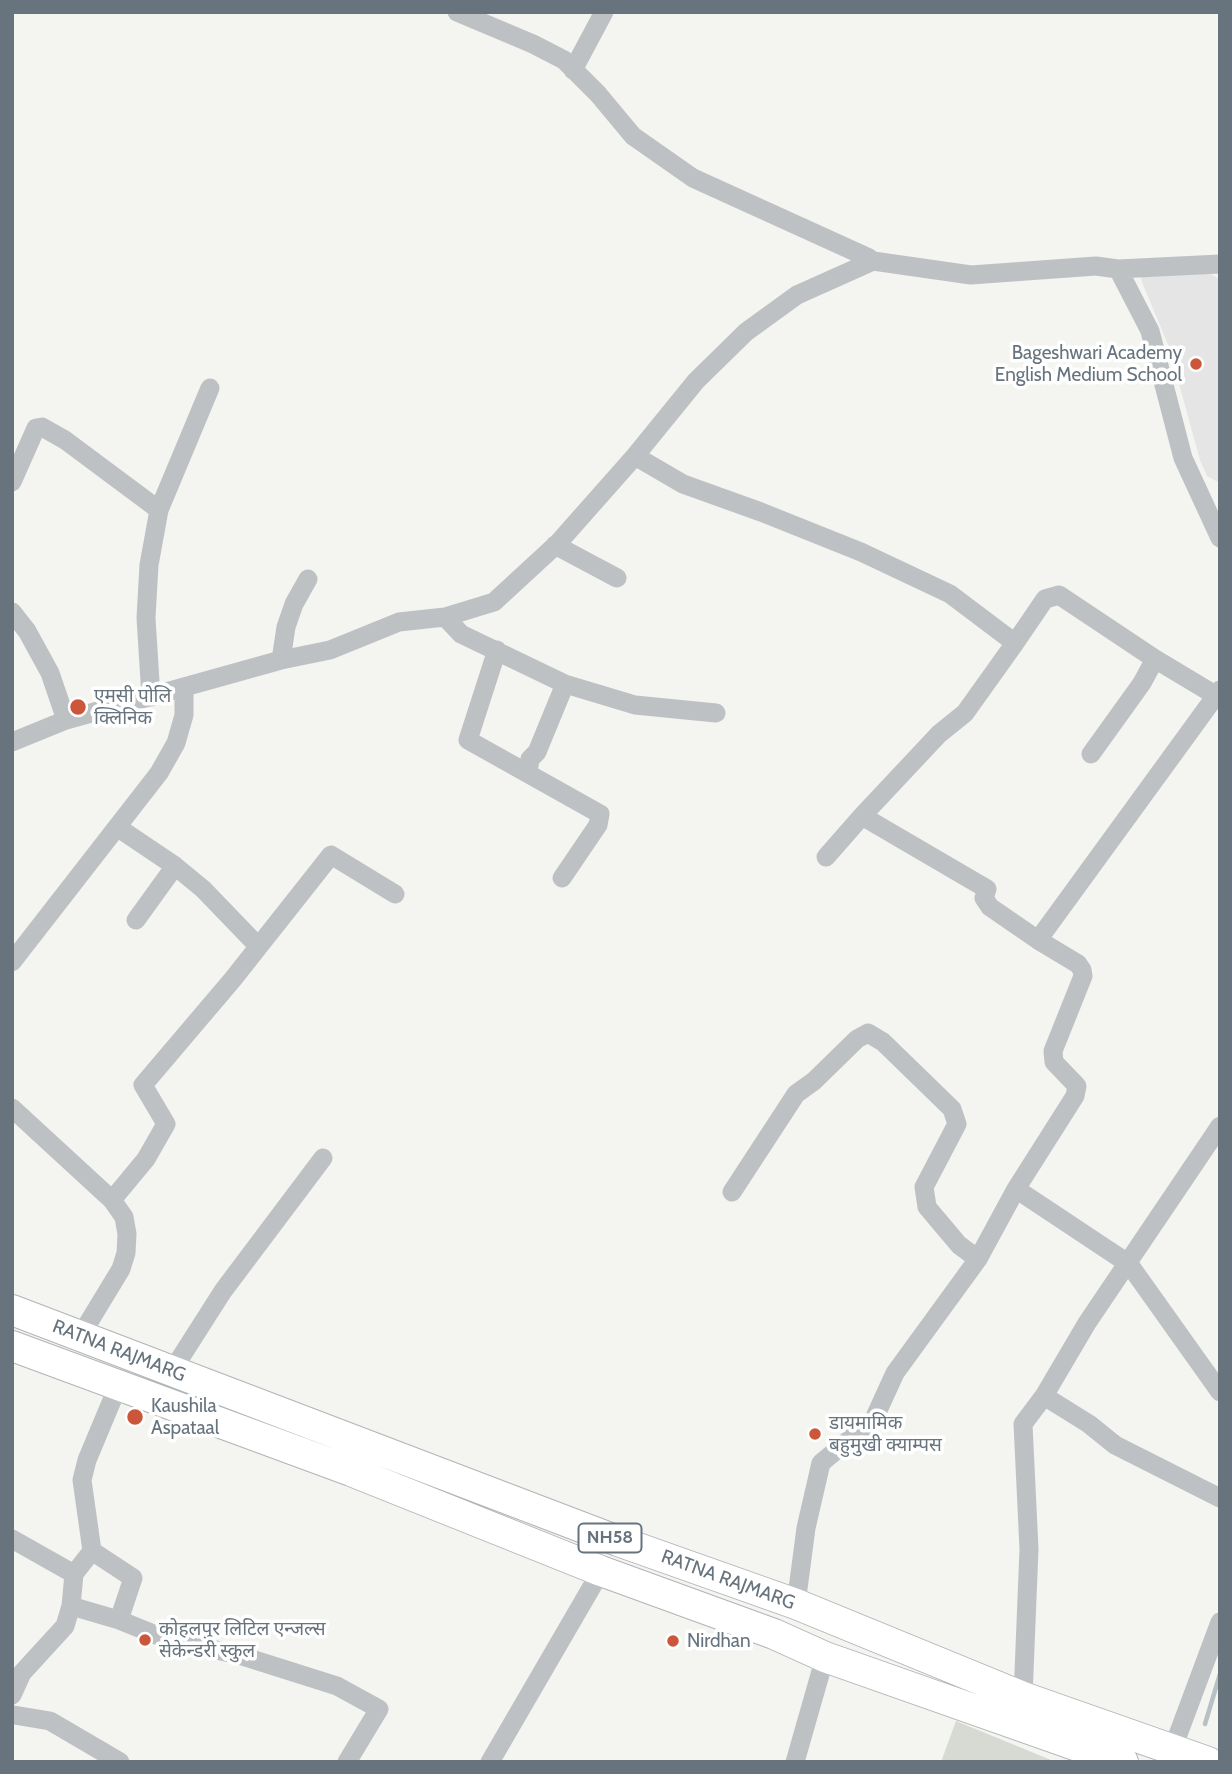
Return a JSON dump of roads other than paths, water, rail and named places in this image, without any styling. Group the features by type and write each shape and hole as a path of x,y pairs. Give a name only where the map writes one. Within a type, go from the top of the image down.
{"highway":[{"name":"RATNA RAJMARG","path":"12,1310 605,1536 796,1604 1023,1697 1208,1762"},
{"name":"RATNA RAJMARG","path":"12,1346 351,1471 601,1571 774,1634 825,1657 1123,1762"}],"street":[{"path":"457,12 564,60 598,94 633,136 693,178 873,261 971,275 1096,266 1118,269 1220,264"},
{"path":"573,70 604,12"},
{"path":"12,741 66,720 281,660 330,650 399,622 445,617 494,602 555,545 635,456 696,380 746,332 797,295 873,261"},
{"path":"1118,269 1150,331 1183,458 1220,538"},
{"path":"151,697 146,618 149,565 159,510 210,388"},
{"path":"12,482 36,428 42,427 65,440 159,510"},
{"path":"635,456 683,484 861,552 950,594 1015,643"},
{"path":"555,545 617,578"},
{"path":"281,660 286,627 308,579"},
{"path":"826,857 939,734 965,713 1045,599 1059,596 1155,659 1219,695 1038,940"},
{"path":"12,612 27,631 50,673 66,720"},
{"path":"445,617 461,634 565,684 635,705 716,713"},
{"path":"497,650 468,740 600,814 598,825 562,878"},
{"path":"1091,754 1142,683 1155,659"},
{"path":"528,774 530,759 537,752 565,684"},
{"path":"12,962 159,773 176,743 184,715 184,689"},
{"path":"796,1604 806,1528 821,1463 874,1419 895,1373 978,1259 1016,1189 1070,1105 1077,1086 1054,1062 1053,1051 1083,976 1078,964 990,907 984,898 987,889 862,816"},
{"path":"117,827 175,866 203,890 258,946"},
{"path":"113,1200 146,1159 166,1124 143,1086 331,855 395,894"},
{"path":"136,920 175,866"},
{"path":"732,1192 796,1094 868,1032 883,1042 952,1110 957,1125 925,1187 927,1207 959,1245 978,1259"},
{"path":"12,1108 113,1200 124,1217 126,1252 121,1269 80,1335"},
{"path":"1023,1697 1028,1549 1023,1424 1044,1396 1087,1323 1220,1126"},
{"path":"172,1371 223,1291 323,1158"},
{"path":"1016,1189 1129,1264 1220,1392"},
{"path":"118,1386 87,1460 82,1480 92,1551 74,1574 71,1606 65,1626 22,1673 13,1709 50,1721 120,1762"},
{"path":"1044,1396 1089,1424 1115,1445 1220,1498"},
{"path":"12,1539 74,1574"},
{"path":"92,1551 134,1578 119,1620"},
{"path":"490,1762 601,1571"},
{"path":"71,1606 119,1620 166,1639 239,1655 337,1686 379,1709 348,1762"},
{"path":"1173,1748 1220,1622"},
{"path":"794,1762 825,1657"}],"waterway":[{"path":"1205,1724 1220,1674"}],"place":[{"name":"Bageshwari Academy English Medium School","path":"1196,364"},
{"name":"एमसी पोलि क्लिनिक","path":"78,707"},
{"name":"Kaushila Aspataal","path":"135,1417"},
{"name":"डायमामिक बहुमुखी क्याम्पस","path":"815,1434"},
{"name":"कोहलपुर लिटिल एन्जल्स सेकेन्डरी स्कुल","path":"145,1640"},
{"name":"Nirdhan","path":"673,1641"}]}
